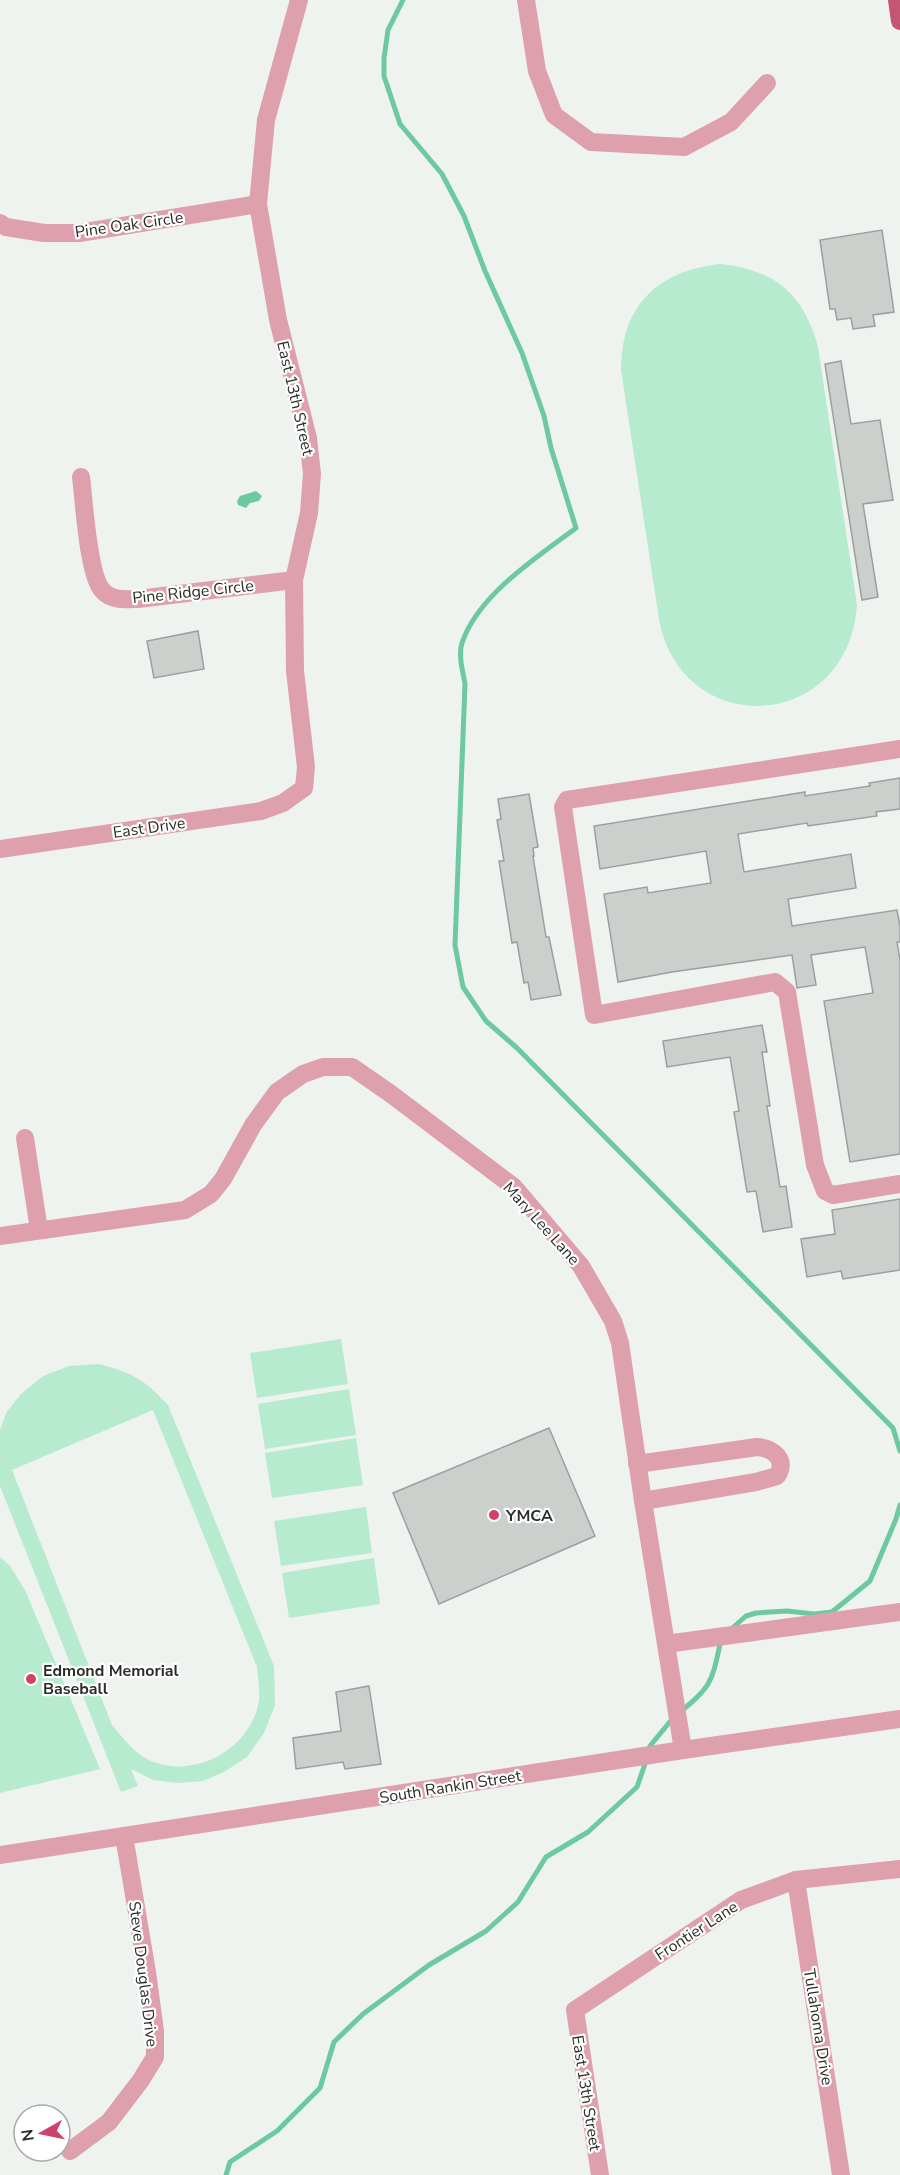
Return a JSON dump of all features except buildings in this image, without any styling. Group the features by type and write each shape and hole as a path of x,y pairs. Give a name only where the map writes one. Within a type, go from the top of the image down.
{"main road":[{"path":"897,0 900,21"}],"street":[{"name":"East 13th Street","path":"295,795 304,789 306,766 295,671 294,580 309,513 312,474 308,438 278,320 258,204 266,120 299,0"},
{"path":"526,0 537,71 554,115 591,142 684,147 731,122 767,83"},
{"name":"Pine Oak Circle","path":"0,223 6,227 44,233 79,233 258,204"},
{"name":"Pine Ridge Circle","path":"81,477 94,573 102,591 115,599 138,599 294,580"},
{"path":"900,749 567,800 563,807 594,1014 775,982 787,992 815,1165 825,1191 833,1195 900,1184"},
{"name":"East Drive","path":"0,849 261,811 283,803 295,795"},
{"name":"Mary Lee Lane","path":"0,1236 185,1210 197,1204 211,1194 223,1179 253,1125 277,1092 303,1074 323,1067 352,1067 391,1094 514,1187 581,1266 613,1321 620,1343 683,1750"},
{"path":"25,1138 39,1230"},
{"path":"638,1464 757,1447 776,1452 780,1460 780,1472 777,1476 756,1482 643,1501"},
{"path":"666,1644 900,1612"},
{"name":"South Rankin Street","path":"0,1855 900,1719"},
{"name":"Steve Douglas Drive","path":"72,2150 109,2122 141,2080 155,2057 155,2031 147,1972 124,1836"},
{"name":"Frontier Lane","path":"575,2010 741,1900 796,1880 900,1869"},
{"name":"Tullahoma Drive","path":"796,1880 841,2175"},
{"name":"East 13th Street","path":"575,2010 600,2175"}],"shaded area":[{"path":"720,264 756,272 784,288 795,299 812,328 818,347 857,605 847,647 825,678 796,698 763,706 729,702 698,686 673,659 659,619 621,370 628,327 636,310 647,296 661,284 678,275"},
{"path":"256,491 262,496 259,501 250,503 246,508 238,505 237,501 240,496"},
{"path":"341,1339 348,1384 257,1398 250,1353"},
{"path":"99,1364 121,1371 145,1383 168,1405 274,1666 275,1705 264,1733 247,1757 224,1772 203,1781 178,1783 153,1780 131,1769 138,1786 121,1792 0,1486 0,1430 6,1413 21,1394 43,1376 69,1366","holes":["153,1410 257,1667 259,1700 246,1731 235,1744 222,1754 191,1766 157,1763 143,1757 112,1725 12,1470"]},
{"path":"349,1389 356,1435 265,1449 258,1404"},
{"path":"356,1438 363,1485 272,1498 265,1453"},
{"path":"366,1507 372,1553 281,1566 274,1521"},
{"name":"Edmond Memorial Baseball","path":"0,1557 10,1566 25,1590 100,1769 0,1793"},
{"path":"374,1558 380,1604 289,1618 282,1573"}],"waterway":[{"path":"403,0 388,30 384,76 400,124 442,174 464,216 485,271 522,353 544,416 551,448 576,528 527,564 495,593 470,625 462,643 461,658 465,684 455,945 463,987 486,1021 517,1048 893,1428 900,1451"},
{"path":"729,1631 746,1616 756,1613 832,1612 870,1581 900,1505"},
{"path":"680,1712 699,1695 713,1674 721,1640"},
{"path":"648,1752 650,1746 673,1718"},
{"path":"226,2175 230,2162 277,2131 320,2088 334,2042 363,2014 429,1965 486,1931 518,1902 546,1857 588,1832 637,1787 646,1761"}],"place":[{"name":"YMCA","path":"494,1515"},
{"name":"Edmond Memorial Baseball","path":"31,1679"}]}
